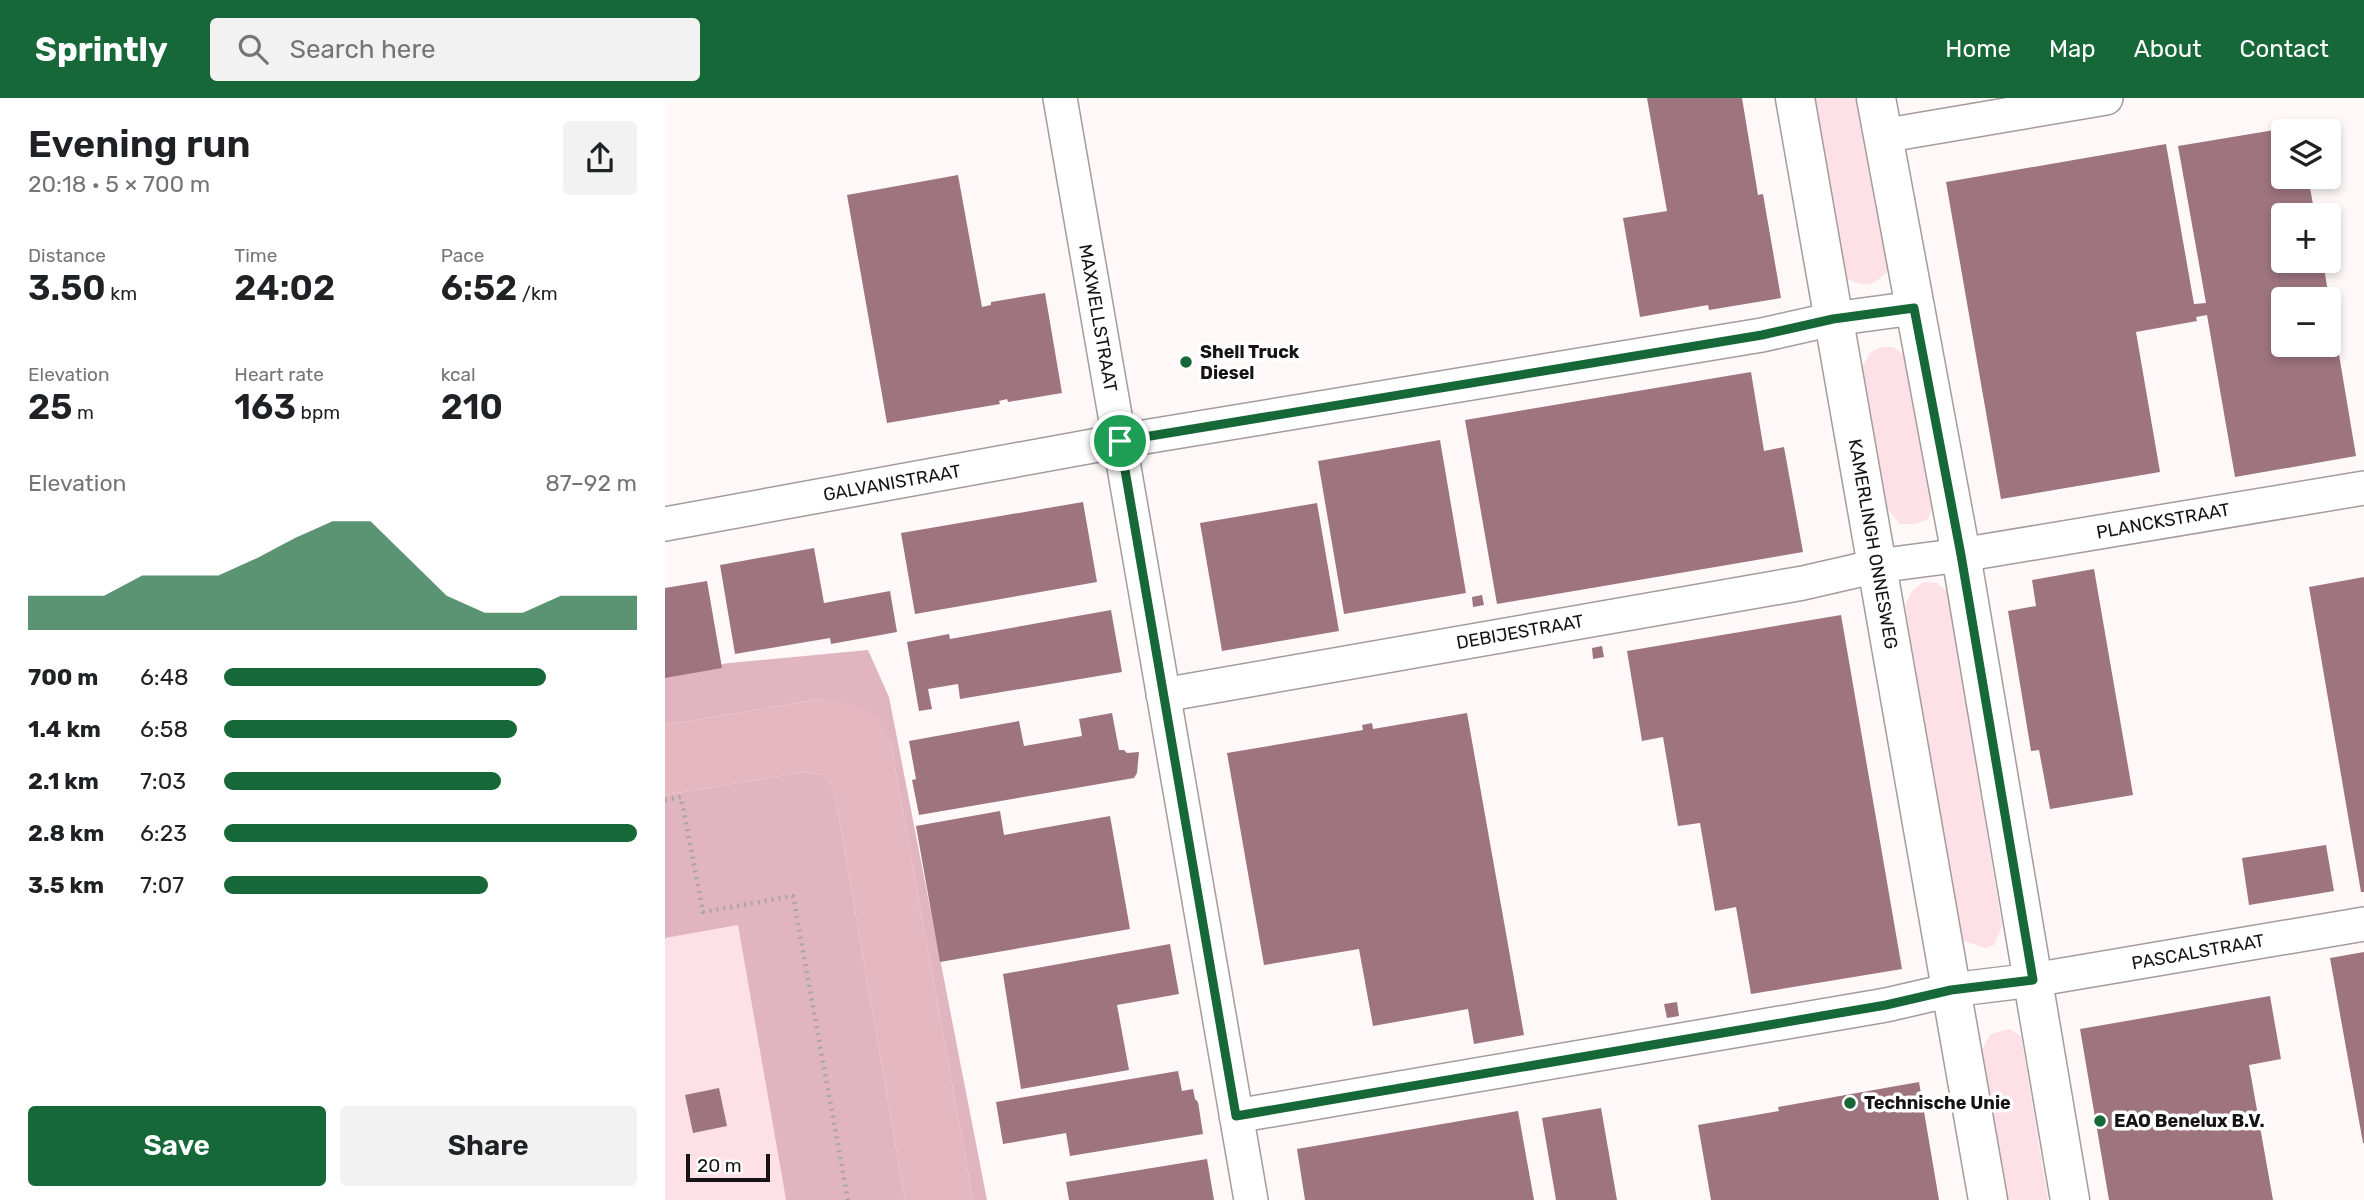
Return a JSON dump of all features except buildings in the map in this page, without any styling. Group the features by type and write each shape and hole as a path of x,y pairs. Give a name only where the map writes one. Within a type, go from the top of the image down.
{"street":[{"name":"MAXWELLSTRAAT","path":"1060,98 1251,1200"},
{"name":"KAMERLINGH ONNESWEG","path":"1795,98 1987,1200"},
{"path":"1875,98 1961,555 2070,1200"},
{"path":"1882,136 2106,98"},
{"name":"GALVANISTRAAT","path":"665,524 1120,441 1762,335 1833,319 1914,308"},
{"name":"PLANCKSTRAAT","path":"1877,566 1961,555 2364,488"},
{"name":"DEBIJESTRAAT","path":"1163,695 1803,583 1877,566"},
{"name":"PASCALSTRAAT","path":"2033,980 2364,924"},
{"path":"1236,1116 1873,1007 1951,990 2033,980"}],"path":[{"path":"665,800 681,797 703,912 793,896 848,1200"}],"shaded area":[{"path":"1807,98 1861,98 1891,266 1880,279 1869,284 1856,283 1841,275"},
{"path":"1881,347 1893,347 1906,356 1933,506 1928,519 1916,524 1900,524 1885,506 1861,370 1870,353"},
{"path":"1923,582 1937,583 1948,592 2002,926 1994,945 1985,948 1959,939 1905,604 1913,590"},
{"path":"868,650 889,697 987,1200 973,1200 890,739 820,699 665,725 665,673 729,663"},
{"path":"820,699 855,705 879,719 890,739 973,1200 905,1200 834,789 824,775 804,772 665,795 665,725"},
{"path":"804,772 824,775 834,789 905,1200 786,1200 738,925 665,938 665,795"},
{"path":"738,924 786,1200 665,1200 665,938"},
{"path":"2010,1029 2021,1036 2048,1200 2005,1200 1980,1054 1990,1034"}],"place":[{"name":"Shell Truck Diesel","path":"1186,362"},
{"name":"Technische Unie","path":"1850,1103"},
{"name":"EAO Benelux B.V.","path":"2100,1121"}],"route":[{"path":"1914,308 1961,555 2033,980 1951,990 1886,1005 1236,1116 1120,441 1762,335 1833,319 1914,308"}]}
